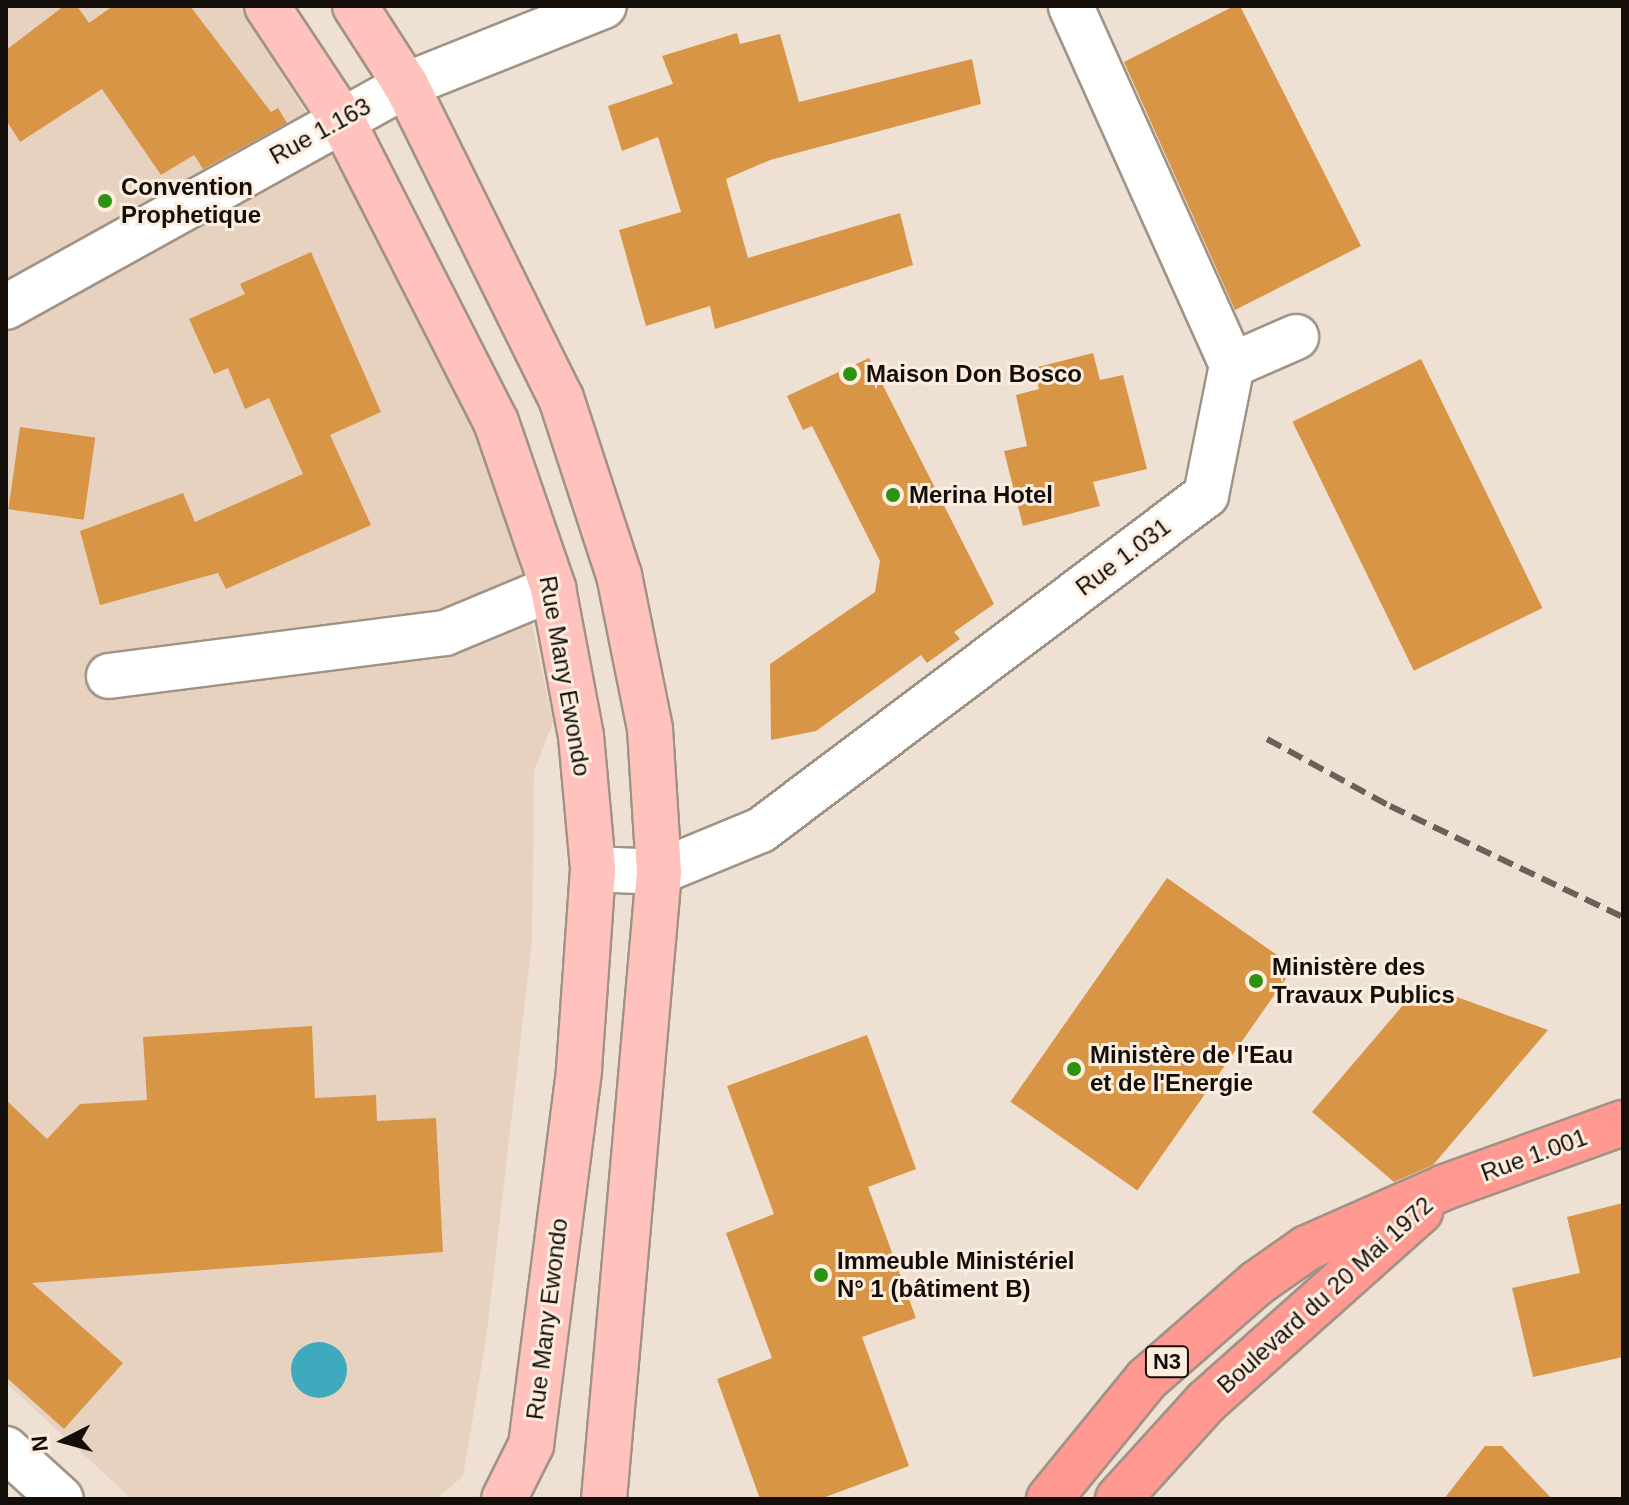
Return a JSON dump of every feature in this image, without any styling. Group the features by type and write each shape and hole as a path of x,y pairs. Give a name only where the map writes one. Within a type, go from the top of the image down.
{"highway":[{"name":"Rue 1.001","path":"1445,1187 1623,1123"},
{"name":"Boulevard du 20 Mai 1972","path":"1049,1499 1147,1379 1257,1283 1307,1248 1445,1187"},
{"name":"Boulevard du 20 Mai 1972","path":"1118,1499 1206,1402 1445,1187"}],"main road":[{"name":"Rue Many Ewondo","path":"267,6 341,118 496,422 553,588 581,736 593,869 579,1071 531,1445 504,1499"},
{"path":"355,6 406,85 561,398 619,575 650,729 659,872 604,1499"}],"street":[{"name":"Rue 1.163","path":"6,307 341,118 406,85 604,6"},
{"path":"1071,6 1232,365 1296,337"},
{"name":"Rue 1.031","path":"593,869 659,872 761,830 1206,495 1232,365"},
{"path":"109,676 445,633 553,588"},
{"path":"6,1449 61,1499"}],"shaded area":[{"path":"6,6 239,6 388,244 479,433 514,542 553,722 534,771 532,940 486,1339 463,1476 436,1499 132,1499 6,1383"}],"water":[{"path":"319,1342 339,1350 347,1370 339,1390 319,1398 299,1390 291,1370 299,1350"}],"building":[{"path":"64,6 77,6 89,23 113,6 190,6 271,112 278,108 287,123 203,169 194,155 161,175 102,89 20,142 6,120 6,50"},
{"path":"1234,6 1240,6 1361,246 1235,310 1124,62"},
{"path":"737,33 740,44 780,34 799,102 972,59 981,104 770,160 726,179 748,258 900,213 913,265 715,329 710,306 646,326 619,230 681,212 658,137 622,151 608,106 673,84 662,56"},
{"path":"311,252 381,412 330,435 371,525 226,589 218,573 100,605 80,531 183,493 195,522 303,474 269,398 245,409 228,368 214,374 189,319 245,294 240,284"},
{"path":"1093,353 1100,380 1123,375 1147,469 1093,482 1100,506 1023,526 1004,451 1027,446 1016,395 1039,389 1034,368"},
{"name":"Merina Hotel","path":"869,358 994,604 954,632 960,639 927,663 921,655 816,731 771,740 770,664 875,592 880,561 812,426 803,430 787,396"},
{"path":"1421,359 1542,608 1414,671 1292,422"},
{"path":"20,427 95,438 84,520 8,509"},
{"path":"1167,878 1294,967 1137,1191 1010,1102"},
{"path":"1421,984 1548,1030 1433,1165 1394,1182 1312,1112"},
{"path":"312,1026 315,1098 376,1095 377,1121 436,1118 443,1252 32,1283 123,1363 64,1429 6,1377 6,1100 47,1139 80,1104 147,1100 143,1037"},
{"name":"Immeuble Ministériel N° 1 (bâtiment B)","path":"867,1035 916,1169 868,1187 916,1318 862,1337 909,1466 820,1499 760,1499 717,1379 772,1358 726,1233 774,1214 727,1086"},
{"path":"1623,1203 1623,1357 1533,1377 1512,1288 1580,1273 1567,1217"},
{"path":"1485,1446 1502,1446 1552,1499 1444,1499"}],"railway":[{"path":"1267,739 1390,806 1623,917"}],"place":[{"name":"Convention Prophetique","path":"105,201"},
{"name":"Maison Don Bosco","path":"850,374"},
{"name":"Merina Hotel","path":"893,495"},
{"name":"Ministère des Travaux Publics","path":"1256,981"},
{"name":"Ministère de l'Eau et de l'Energie","path":"1074,1069"},
{"name":"Immeuble Ministériel N° 1 (bâtiment B)","path":"821,1275"}]}
